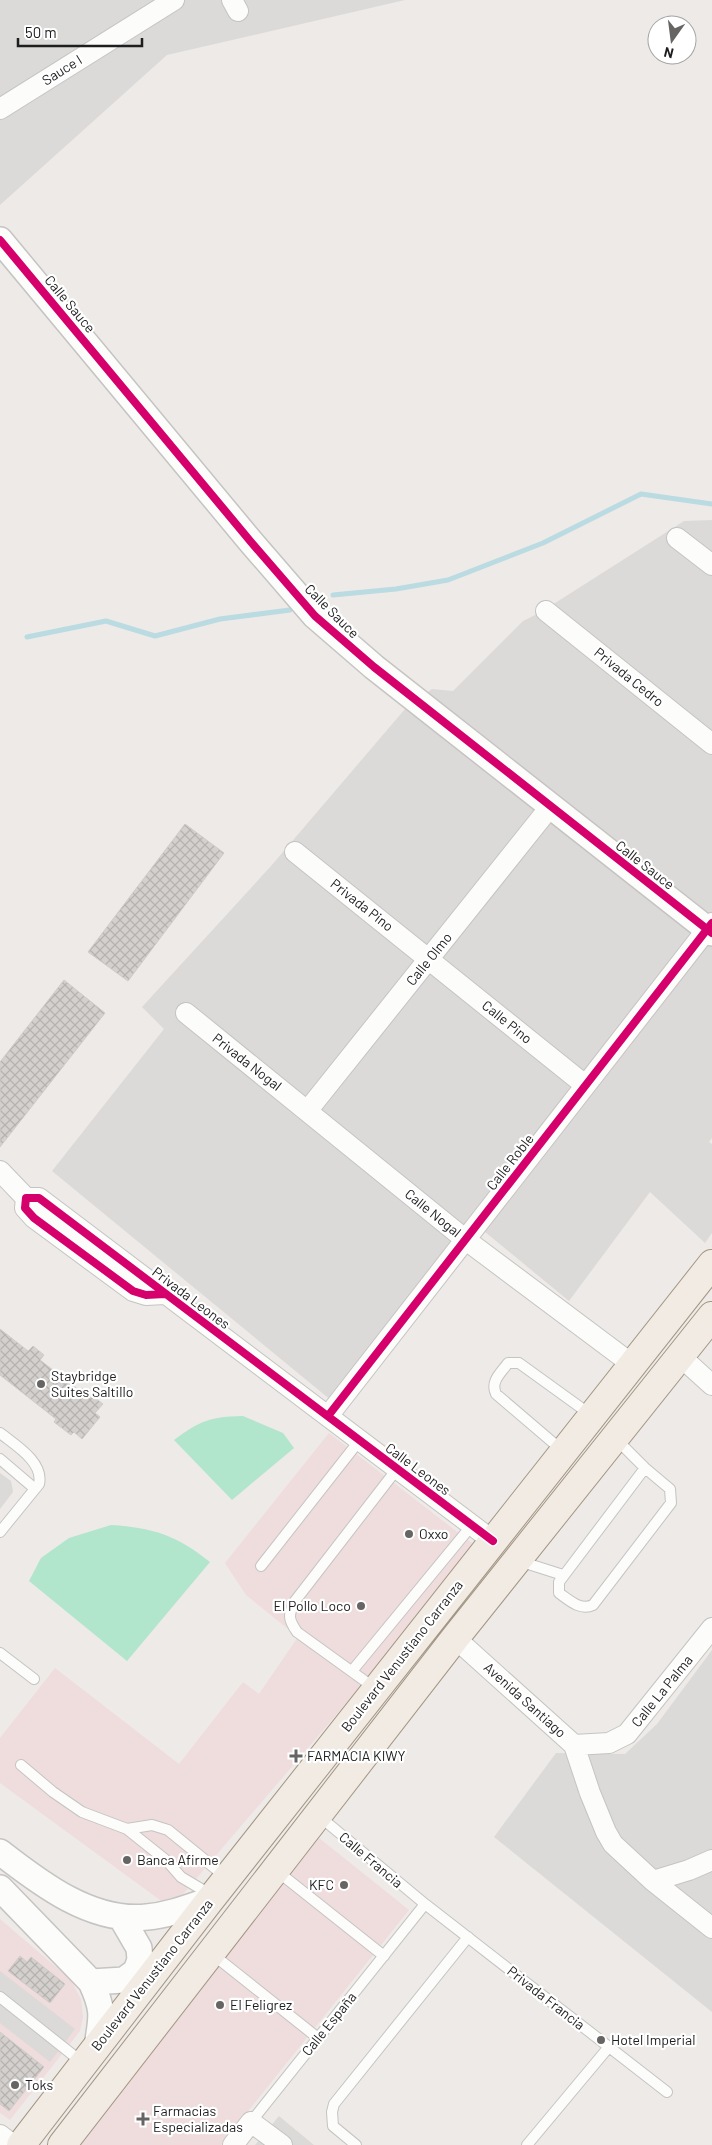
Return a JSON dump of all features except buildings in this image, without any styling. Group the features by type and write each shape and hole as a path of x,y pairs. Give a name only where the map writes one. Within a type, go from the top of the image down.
{"main road":[{"name":"Boulevard Venustiano Carranza","path":"21,2145 376,1689 483,1533 564,1452 712,1264"},
{"path":"62,2145 455,1638 712,1316"}],"street":[{"name":"Sauce I","path":"0,109 174,0"},
{"name":"Calle Sauce","path":"0,240 251,542 315,616 374,668 550,807 710,929"},
{"path":"677,538 712,565"},
{"name":"Privada Cedro","path":"546,611 712,744"},
{"name":"Calle Olmo","path":"308,1110 550,807"},
{"name":"Privada Pino","path":"295,852 429,958"},
{"name":"Calle Roble","path":"328,1416 585,1085 710,929"},
{"name":"Calle Pino","path":"429,958 585,1085"},
{"name":"Privada Nogal","path":"186,1013 308,1110"},
{"name":"Calle Nogal","path":"308,1110 466,1240 633,1365"},
{"name":"Privada Leones","path":"0,1171 33,1198 328,1416"},
{"path":"680,1356 712,1385"},
{"name":"Calle Leones","path":"328,1416 483,1533"},
{"name":"Calle La Palma","path":"574,1745 595,1745 609,1742 627,1734 712,1628"},
{"name":"Avenida Santiago","path":"455,1638 574,1745 606,1832 613,1844 653,1881 712,1928"},
{"path":"0,1852 31,1876 72,1900 98,1912 121,1917 146,1917 171,1913 217,1891"},
{"path":"653,1881 689,1870 712,1860"},
{"path":"0,1888 90,1982 99,2000 102,2015 90,2055"},
{"path":"90,1982 124,1980 136,1971 140,1960 139,1948 121,1917"},
{"path":"251,2122 282,2145"},
{"name":"Calle España","path":"233,2145 251,2122"},
{"path":"0,2135 13,2145"}],"lane":[{"path":"564,1452 496,1394 493,1385 508,1363 519,1362 592,1416"},
{"path":"0,1433 38,1466 40,1479 39,1484 0,1532"},
{"path":"616,1438 645,1468 670,1489 671,1503 594,1605 580,1607 558,1593 559,1582 645,1468"},
{"path":"261,1566 359,1440"},
{"path":"0,1459 34,1488"},
{"path":"376,1689 298,1632 290,1622 290,1611 295,1601 397,1469"},
{"path":"352,1670 483,1533"},
{"path":"518,1560 563,1575"},
{"path":"0,1652 34,1679"},
{"path":"21,1765 53,1792 82,1812 127,1829 167,1861 181,1877 217,1891"},
{"name":"Calle Francia","path":"318,1815 425,1904"},
{"path":"127,1829 152,1825 168,1830 217,1891"},
{"path":"275,1870 384,1956"},
{"name":"Privada Francia","path":"425,1904 667,2092"},
{"name":"Calle España","path":"251,2122 425,1904"},
{"path":"356,2145 333,2126 332,2112 334,2104 468,1937"},
{"path":"211,1953 318,2038"},
{"path":"0,1997 90,2055"},
{"path":"527,2145 608,2048"}],"shaded area":[{"path":"0,0 405,0 167,55 0,205"},
{"path":"712,520 712,1138 709,1142 712,1144 712,1233 705,1243 650,1192 569,1301 468,1218 450,1246 332,1401 52,1171 164,1029 142,1007 271,866 405,709 432,689 453,691 523,621 541,612 684,521"},
{"path":"329,1433 473,1544 360,1687 171,1908 0,1783 0,1738 55,1668 179,1764 243,1682 259,1694 298,1637 246,1595 225,1563"},
{"path":"0,1473 11,1481 13,1492 0,1509"},
{"path":"712,1650 712,2012 494,1837 556,1753 625,1754 657,1724"},
{"path":"319,1838 409,1910 221,2145 74,2145"},
{"path":"0,1919 70,1979 81,1999 83,2017 80,2031 10,2120 0,2113"},
{"path":"0,1971 75,2029 50,2062 0,2023"},
{"path":"279,2116 314,2145 255,2145"}],"green space":[{"path":"243,1416 283,1433 294,1448 232,1500 174,1440 206,1421 222,1417"},
{"path":"111,1525 140,1528 175,1539 210,1562 127,1661 29,1581 41,1558 69,1538"}],"waterway":[{"path":"333,595 396,589 448,580 543,543 641,494 712,504"},
{"path":"27,637 106,621 155,636 220,619 290,610"}],"cycle path":[{"path":"0,240 251,542 315,616 374,667 712,933"},
{"path":"328,1416 712,923"},
{"path":"165,1294 146,1295 133,1291 34,1218 25,1208 26,1198 39,1198 493,1541"}],"place":[{"name":"Staybridge Suites Saltillo","path":"41,1384"},
{"name":"Oxxo","path":"409,1534"},
{"name":"El Pollo Loco","path":"361,1606"},
{"name":"FARMACIA KIWY","path":"296,1756"},
{"name":"Banca Afirme","path":"127,1860"},
{"name":"KFC","path":"344,1885"},
{"name":"El Feligrez","path":"220,2005"},
{"name":"Hotel Imperial","path":"601,2040"},
{"name":"Toks","path":"15,2085"},
{"name":"Farmacias Especializadas","path":"143,2119"}]}
